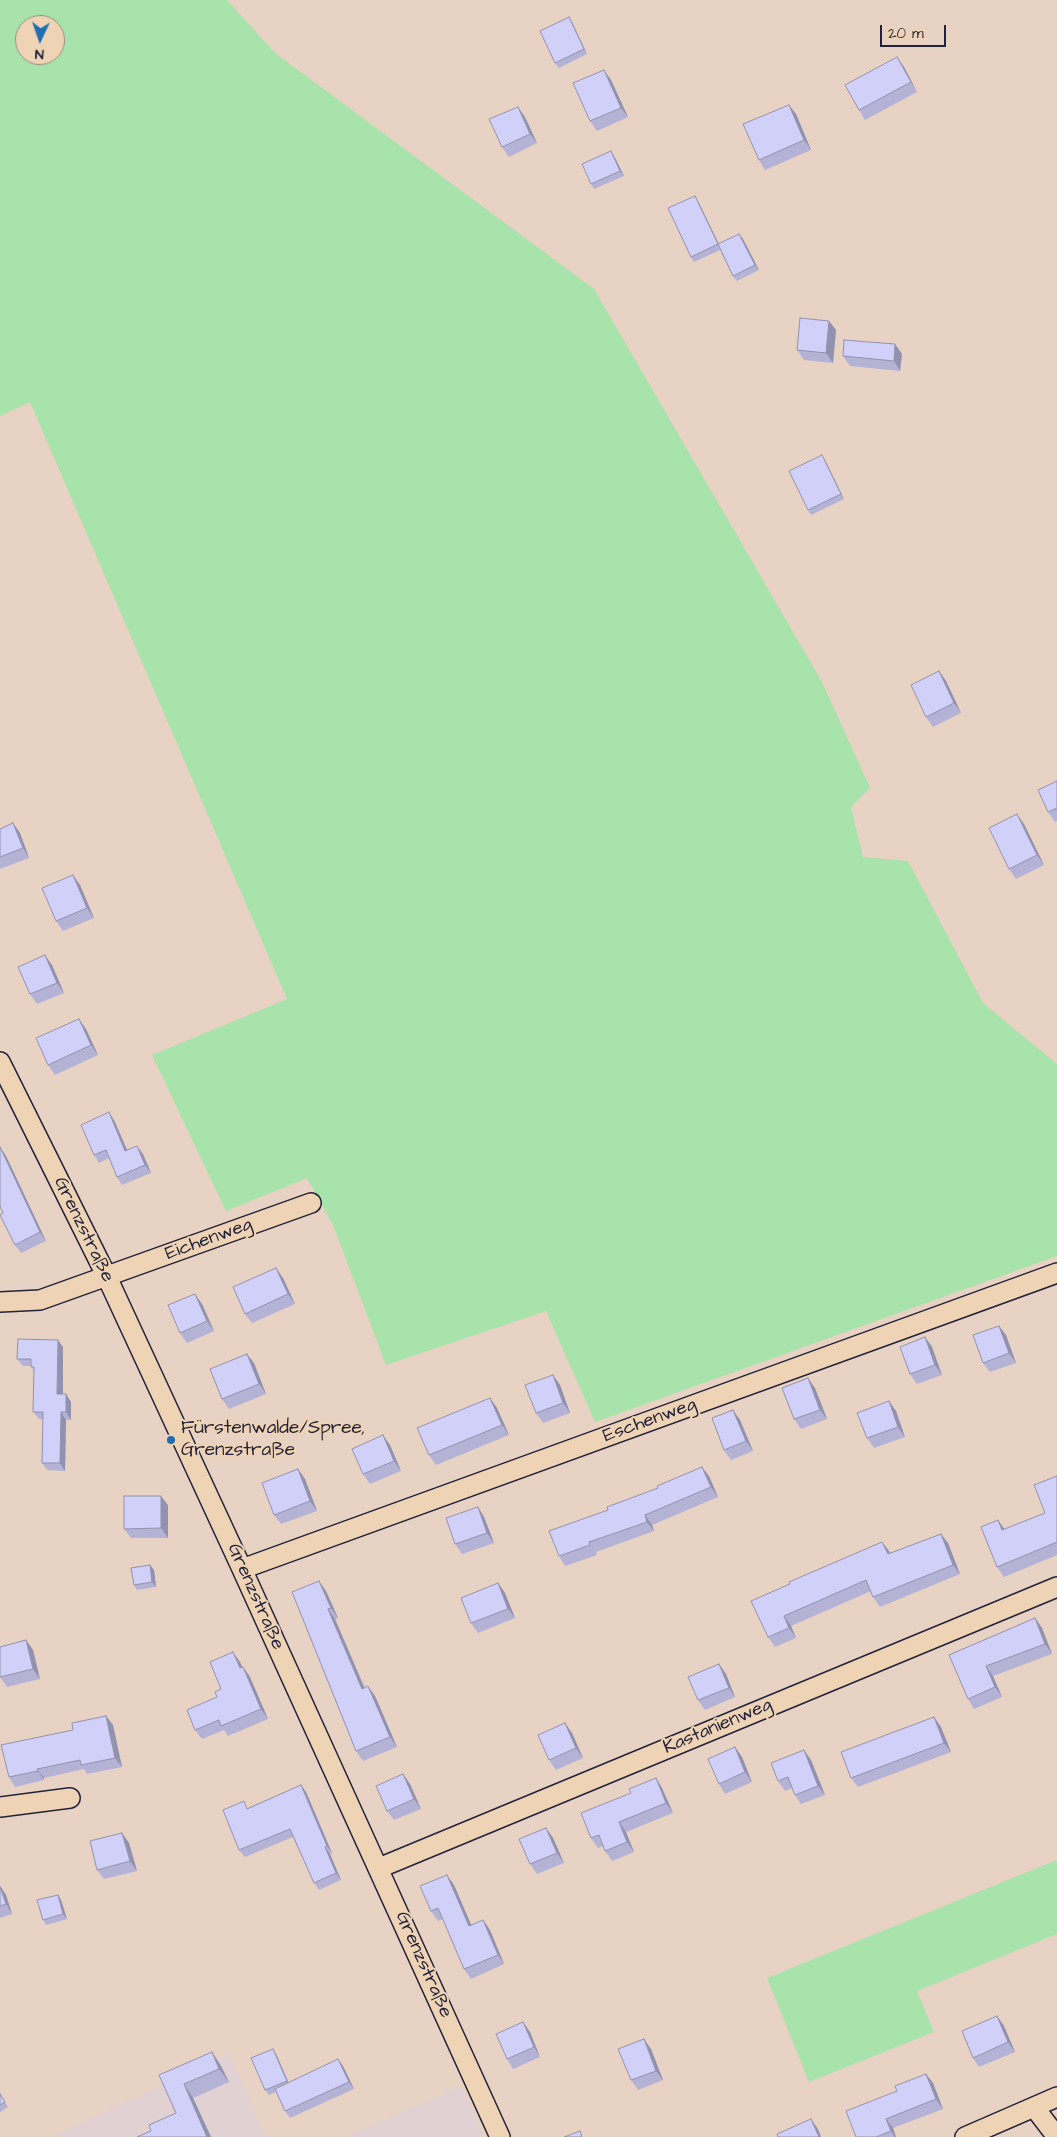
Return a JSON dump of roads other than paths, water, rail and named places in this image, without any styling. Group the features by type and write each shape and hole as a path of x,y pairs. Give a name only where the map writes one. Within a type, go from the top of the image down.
{"street":[{"name":"Grenzstraße","path":"0,1062 106,1277 242,1569 500,2137"},
{"name":"Eichenweg","path":"106,1277 311,1203"},
{"name":"Eschenweg","path":"242,1569 1057,1273"},
{"path":"0,1302 40,1300 106,1277"},
{"name":"Kastanienweg","path":"379,1868 1057,1587"},
{"path":"0,1807 70,1798"},
{"path":"965,2137 1057,2097"},
{"path":"1034,2106 1057,2137"}],"place":[{"name":"Fürstenwalde/Spree, Grenzstraße","path":"171,1440"}]}
